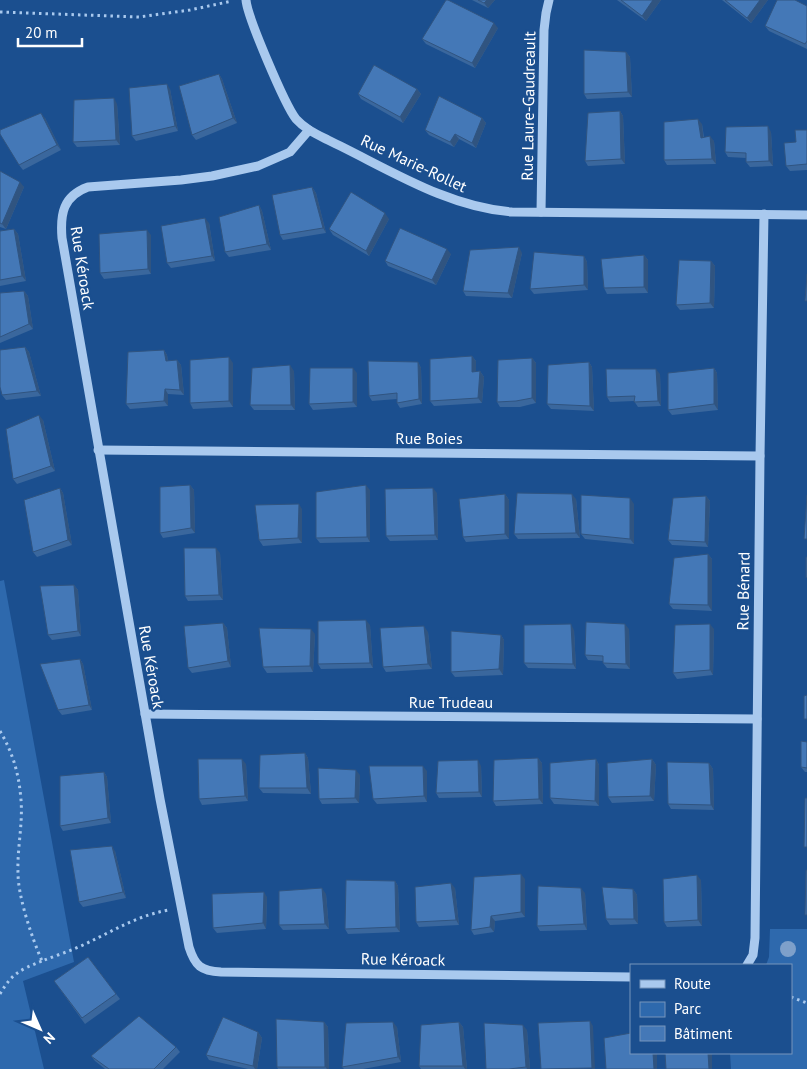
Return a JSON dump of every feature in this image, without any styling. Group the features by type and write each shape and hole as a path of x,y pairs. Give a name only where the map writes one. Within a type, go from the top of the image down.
{"street":[{"name":"Rue Marie-Rollet","path":"246,0 250,15 288,106 298,120 309,130 450,198 477,207 500,211 807,215"},
{"name":"Rue Laure-Gaudreault","path":"541,212 544,30 549,0"},
{"name":"Rue Kéroack","path":"309,130 290,152 266,164 212,176 146,184 88,187 76,193 67,202 61,215 62,238 98,450 181,907 193,959 199,967 210,972 630,977"},
{"name":"Rue Bénard","path":"748,964 753,955 755,938 764,214"},
{"name":"Rue Boies","path":"98,450 760,456"},
{"name":"Rue Trudeau","path":"145,714 757,719"}],"path":[{"path":"0,12 139,17 190,10 235,0"},
{"path":"0,731 11,750 16,767 21,801 18,874 25,910 42,961"},
{"path":"0,994 7,982 15,974 42,961 75,948 128,922 152,913 181,907"},
{"path":"792,997 807,1003"}],"green space":[{"path":"4,580 74,962 23,981 44,1069 0,1069 0,581"},
{"path":"770,929 807,929 807,1069 731,1069 730,1054 792,1054 792,964 766,964 769,957"}],"building":[{"path":"446,0 494,23 472,63 422,39"},
{"path":"621,0 653,0 642,16"},
{"path":"725,0 760,0 747,18"},
{"path":"777,0 795,0 807,6 807,41 805,44 765,26"},
{"path":"584,50 626,52 628,92 584,94"},
{"path":"374,65 417,89 400,117 358,94"},
{"path":"219,74 233,118 192,135 179,86"},
{"path":"167,84 175,126 132,136 129,88"},
{"path":"439,96 482,118 472,143 455,134 450,142 425,130"},
{"path":"114,98 116,140 73,142 74,100"},
{"path":"620,111 621,159 585,161 588,113"},
{"path":"41,113 57,145 19,165 0,134 0,130"},
{"path":"698,119 701,138 710,136 712,159 664,160 664,122"},
{"path":"768,126 769,161 746,162 746,153 725,152 726,127"},
{"path":"795,130 807,130 807,164 786,166 784,143 796,142"},
{"path":"0,171 20,182 2,224 0,223"},
{"path":"312,187 323,228 280,235 272,195"},
{"path":"351,192 385,213 366,251 329,229"},
{"path":"259,205 267,244 225,252 219,217"},
{"path":"205,218 212,256 167,263 161,226"},
{"path":"400,228 447,249 432,280 385,261"},
{"path":"14,229 22,276 0,280 0,231"},
{"path":"147,230 148,269 100,273 99,234"},
{"path":"519,247 508,293 463,291 470,250"},
{"path":"534,252 584,256 584,285 530,289"},
{"path":"644,255 644,287 604,288 601,259"},
{"path":"679,260 711,261 710,303 676,305"},
{"path":"807,274 807,301 805,301"},
{"path":"24,291 29,324 0,337 0,293"},
{"path":"25,347 37,391 2,395 0,387 0,350"},
{"path":"164,350 166,361 177,360 180,390 165,389 164,401 126,404 128,352"},
{"path":"472,356 472,372 480,371 478,398 430,401 430,359"},
{"path":"229,357 229,401 190,403 190,360"},
{"path":"532,358 532,398 497,402 498,360"},
{"path":"368,361 418,362 419,399 397,403 397,393 369,396"},
{"path":"589,362 590,406 547,404 548,365"},
{"path":"290,365 291,405 250,405 252,368"},
{"path":"310,368 353,368 353,402 309,404"},
{"path":"714,368 714,404 668,410 668,373"},
{"path":"606,369 656,369 658,401 634,402 635,396 607,397"},
{"path":"39,415 51,466 13,479 6,429"},
{"path":"190,485 191,528 160,533 160,487"},
{"path":"366,485 367,537 316,538 316,492"},
{"path":"60,488 68,540 33,552 24,500"},
{"path":"433,488 435,535 386,536 385,489"},
{"path":"517,493 572,494 576,533 514,534"},
{"path":"505,494 505,534 463,537 459,499"},
{"path":"581,495 630,498 630,539 581,534"},
{"path":"807,495 807,539 804,539"},
{"path":"706,496 705,542 668,540 673,498"},
{"path":"299,504 298,538 259,540 255,505"},
{"path":"184,548 216,548 219,595 185,596"},
{"path":"708,554 708,605 669,604 674,558"},
{"path":"806,557 807,577 806,578"},
{"path":"74,585 78,631 48,635 40,586"},
{"path":"366,620 370,663 318,664 318,621"},
{"path":"586,622 625,624 626,664 603,663 603,656 585,655"},
{"path":"223,623 228,661 188,668 184,626"},
{"path":"571,624 573,664 524,663 524,625"},
{"path":"710,624 710,670 673,673 675,625"},
{"path":"424,626 428,664 383,667 380,628"},
{"path":"259,628 311,629 310,666 263,667"},
{"path":"451,631 501,635 499,669 451,672"},
{"path":"80,659 89,705 58,710 40,664"},
{"path":"807,695 807,719 804,719 804,696"},
{"path":"801,741 807,742 807,768 801,767"},
{"path":"305,753 307,788 259,788 260,755"},
{"path":"538,758 539,799 493,801 494,760"},
{"path":"198,759 242,759 245,796 199,799"},
{"path":"596,759 595,801 550,798 550,763"},
{"path":"652,759 650,796 608,797 607,763"},
{"path":"478,760 479,792 436,793 438,761"},
{"path":"667,762 709,763 711,805 668,804"},
{"path":"369,766 423,766 424,796 373,799"},
{"path":"318,768 356,770 355,798 319,799"},
{"path":"104,772 108,818 60,826 60,776"},
{"path":"805,798 807,798 807,847 804,847"},
{"path":"112,846 123,892 79,902 70,850"},
{"path":"806,870 807,915 805,915"},
{"path":"521,874 521,912 491,916 490,927 471,930 474,877"},
{"path":"697,875 698,920 664,922 663,879"},
{"path":"346,880 395,881 396,927 345,929"},
{"path":"451,883 456,920 416,922 415,887"},
{"path":"538,886 581,888 584,924 537,926"},
{"path":"602,887 633,889 634,919 606,919"},
{"path":"322,888 325,924 279,925 279,891"},
{"path":"264,892 263,923 213,928 212,894"},
{"path":"88,957 116,994 82,1018 54,981"},
{"path":"139,1016 176,1047 154,1069 109,1069 91,1056"},
{"path":"223,1017 258,1032 253,1066 206,1055"},
{"path":"276,1019 324,1022 325,1067 277,1067"},
{"path":"590,1021 592,1068 541,1069 538,1023"},
{"path":"393,1022 398,1057 342,1067 346,1023"},
{"path":"459,1022 463,1066 419,1066 421,1025"},
{"path":"484,1023 523,1025 526,1067 486,1069"},
{"path":"630,1033 630,1054 653,1054 654,1069 606,1069 604,1038"},
{"path":"665,1054 708,1054 709,1069 666,1069"}]}
